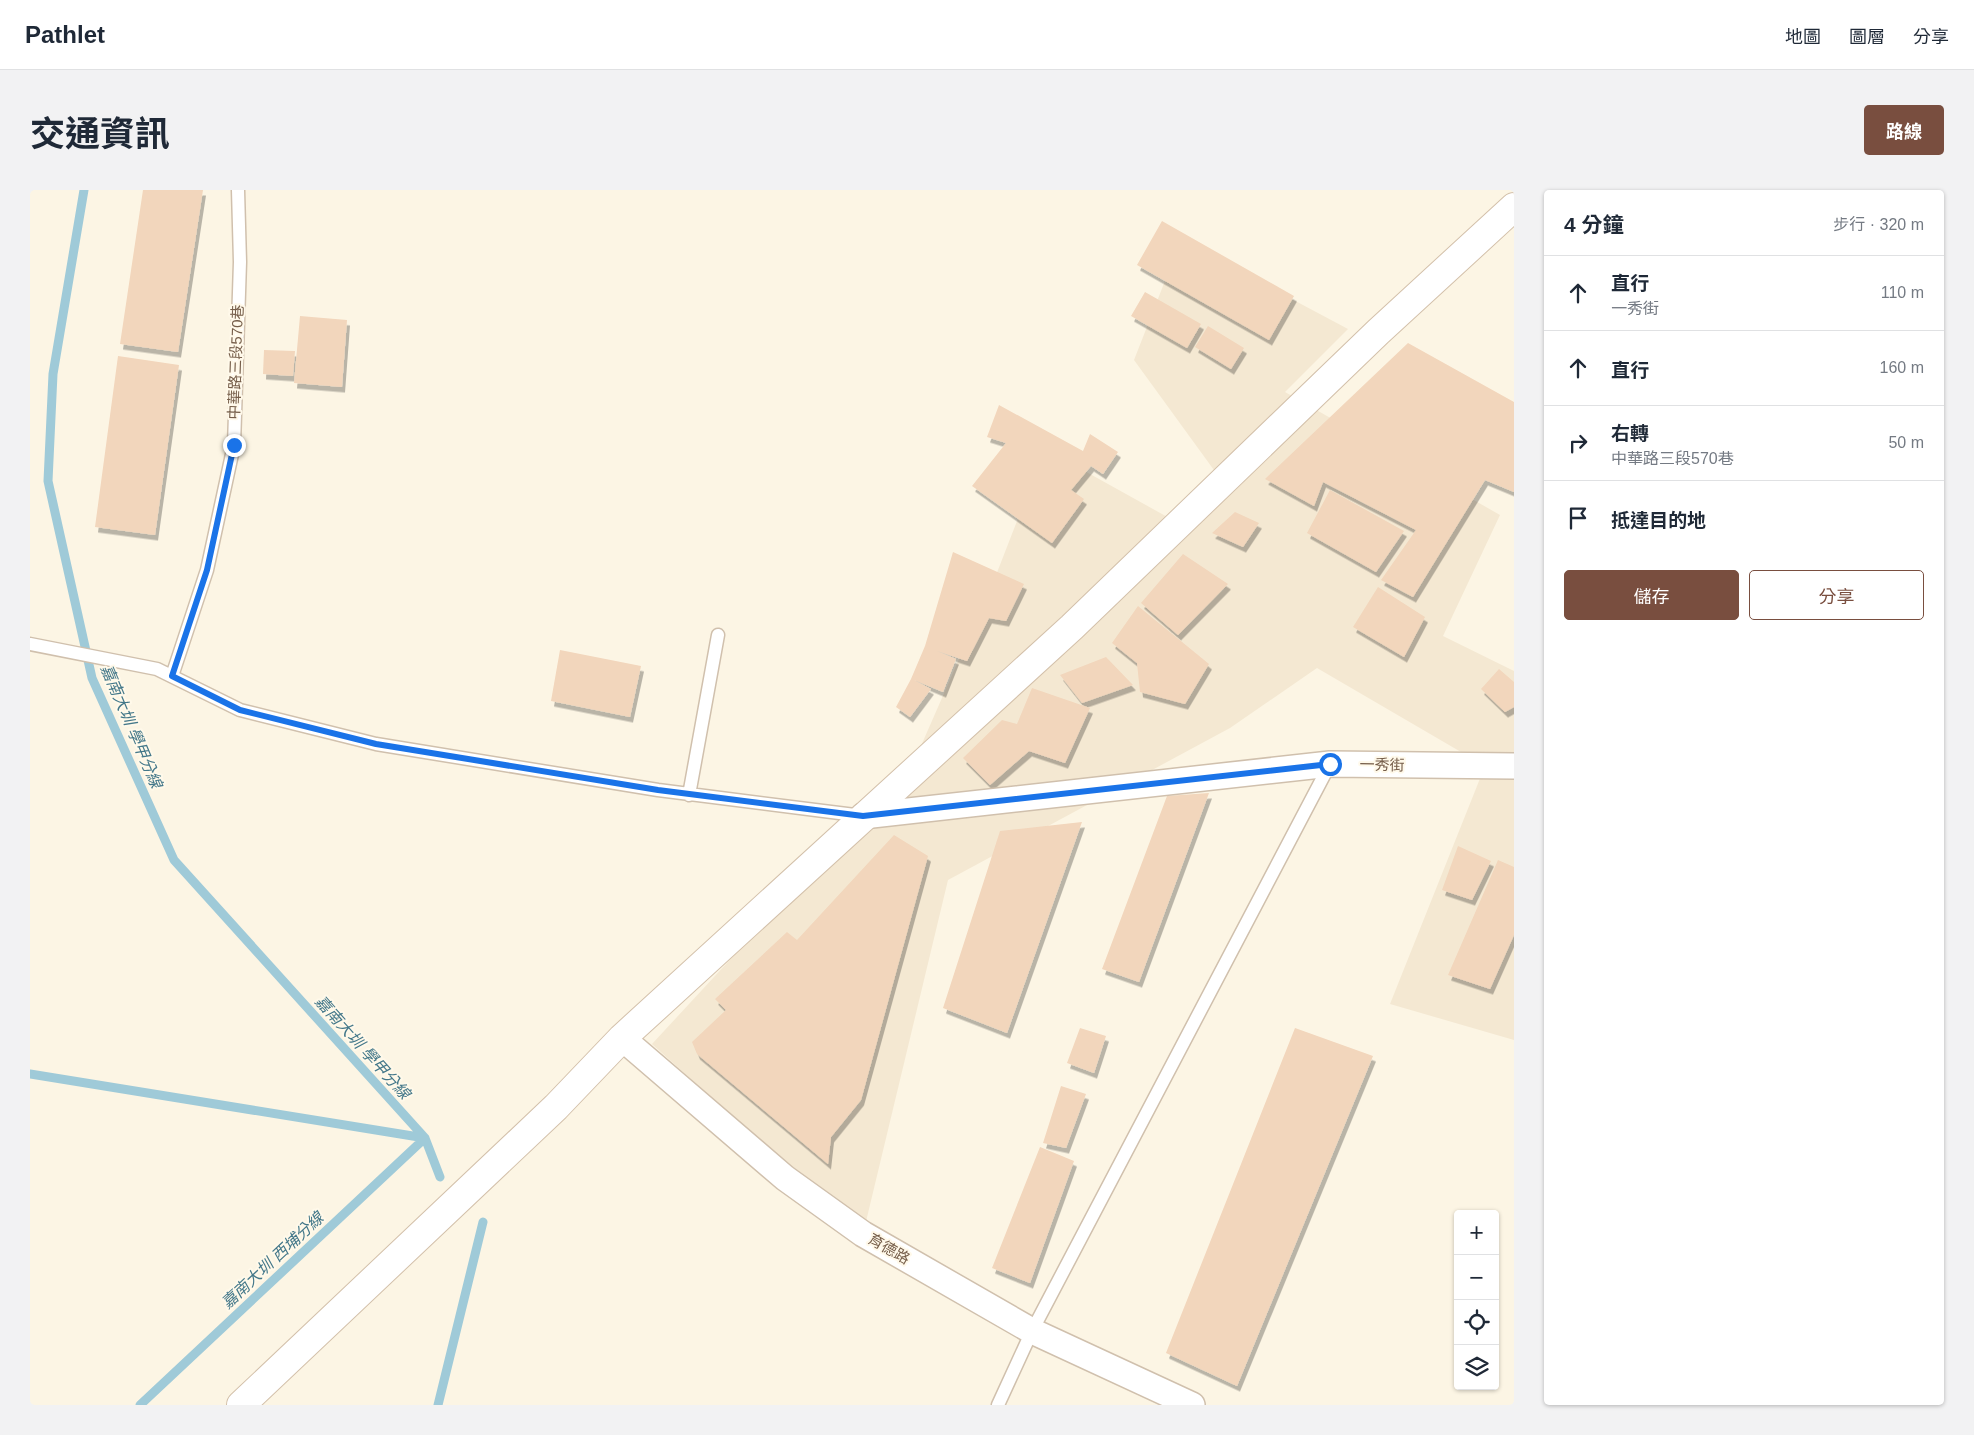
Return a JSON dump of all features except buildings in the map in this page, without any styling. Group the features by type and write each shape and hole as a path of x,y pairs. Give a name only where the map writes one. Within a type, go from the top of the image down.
{"main road":[{"path":"241,1405 556,1107 622,1038 1072,627 1378,332 1514,207"}],"street":[{"name":"一秀街","path":"863,816 1330,764 1514,766"},
{"name":"育德路","path":"622,1038 785,1178 863,1234 1032,1332 1192,1405"}],"lane":[{"name":"中華路三段570巷","path":"172,676 207,570 234,445 240,262 238,190"},
{"path":"690,795 718,635"},
{"path":"30,644 157,669 240,710 376,744 690,795 863,816"},
{"path":"998,1405 1032,1332 1330,764"}],"shaded area":[{"path":"1181,240 1348,329 1285,392 1500,515 1443,636 1514,671 1514,1040 1390,1004 1485,766 1317,668 1230,728 948,880 863,1234 652,1044 863,816 910,771 998,570 1045,449 1189,529 1219,477 1134,360"}],"waterway":[{"name":"嘉南大圳 學甲分線","path":"84,190 53,374 48,481 92,678 174,860 425,1138 440,1177"},
{"path":"30,1074 425,1138"},
{"name":"嘉南大圳 西埔分線","path":"140,1405 425,1138"},
{"name":"嘉南大圳 學甲分線","path":"438,1405 483,1222"}],"route":[{"path":"234,445 207,570 172,676 240,710 376,744 658,790 863,816 1330,764"}]}
